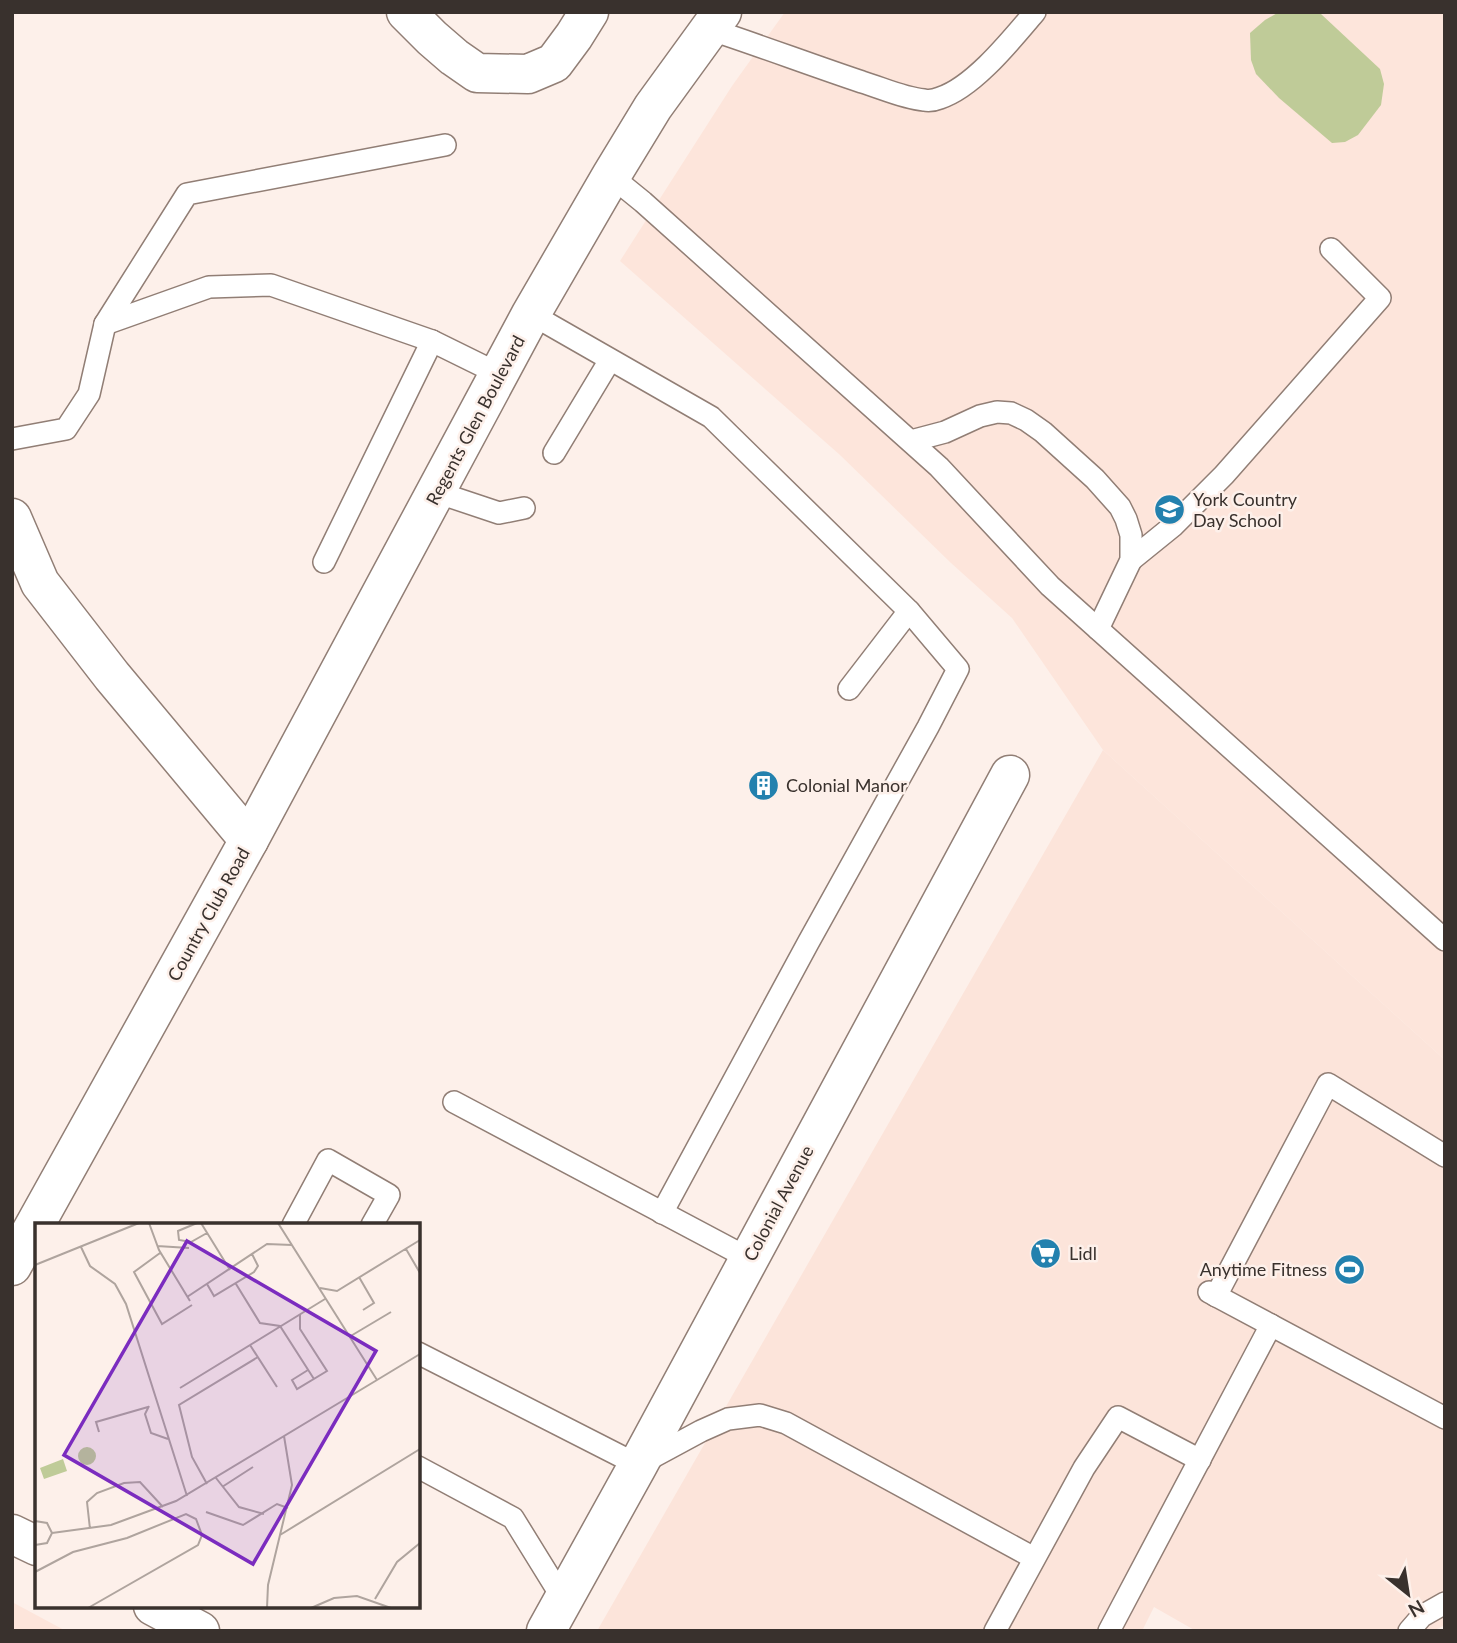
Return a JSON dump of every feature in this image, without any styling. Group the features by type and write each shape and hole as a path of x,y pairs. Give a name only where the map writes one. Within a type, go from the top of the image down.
{"street":[{"path":"406,12 454,57 477,73 528,74 554,63 589,12"},
{"name":"Regents Glen Boulevard","path":"249,841 531,314 653,107 716,20"},
{"name":"Country Club Road","path":"12,518 40,583 112,676 249,841 36,1223"},
{"name":"Colonial Avenue","path":"554,1615 638,1465 1010,775"},
{"name":"Country Club Road","path":"12,1266 35,1225"},
{"path":"12,1534 35,1545"},
{"path":"157,1608 200,1631"}],"lane":[{"path":"716,20 789,58 926,100 944,96 964,85 1015,36 1035,12"},
{"path":"12,439 66,429 89,394 105,324 187,194 444,145"},
{"path":"611,176 940,467 1050,586 1445,940"},
{"path":"1098,629 1131,559 1173,526 1224,475 1380,298 1331,248"},
{"path":"105,324 209,288 271,285 432,341 499,374"},
{"path":"531,314 711,417 909,611 958,669 662,1213"},
{"path":"324,562 432,341"},
{"path":"554,453 610,360"},
{"path":"911,441 997,412 1012,413 1026,420 1095,480 1120,507 1130,535 1131,559"},
{"path":"436,492 499,513 524,508"},
{"path":"849,690 909,611"},
{"path":"1445,1156 1328,1084 1212,1294 1445,1418"},
{"path":"454,1102 748,1258"},
{"path":"294,1223 328,1160 388,1195 373,1223"},
{"path":"1118,1628 1200,1460 1271,1325"},
{"path":"420,1354 638,1465 729,1419 760,1415 786,1423 1034,1558"},
{"path":"995,1631 1084,1468 1118,1417 1200,1460"},
{"path":"420,1468 513,1518 554,1615"},
{"path":"1409,1631 1422,1616 1445,1603"}],"shaded area":[{"name":"York Country Day School","path":"785,12 1445,12 1445,1060 1103,750 1012,618 840,455 620,261 732,86"},
{"path":"1103,750 1445,1060 1445,1625 1433,1631 1196,1631 1154,1607 1142,1631 597,1631"},
{"path":"12,1602 66,1631 12,1631"}],"green space":[{"path":"1279,12 1321,14 1380,69 1384,84 1381,105 1358,135 1345,142 1332,143 1279,98 1256,74 1251,60 1250,33"}],"place":[{"name":"York Country Day School","path":"1170,509"},
{"name":"Colonial Manor","path":"763,785"},
{"name":"Lidl","path":"1046,1253"},
{"name":"Anytime Fitness","path":"1350,1269"}]}
